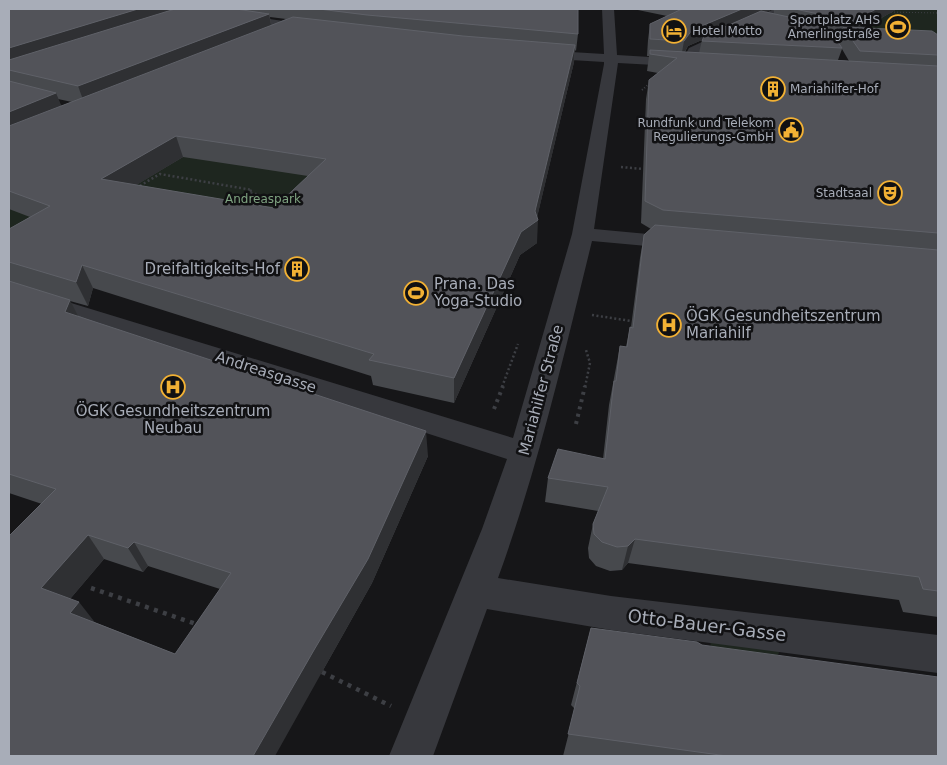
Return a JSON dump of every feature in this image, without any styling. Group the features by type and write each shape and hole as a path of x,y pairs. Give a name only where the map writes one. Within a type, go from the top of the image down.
{"street":[{"name":"Mariahilfer Straße","path":"411,756 476,591 524,453 563,310 583,234 611,59 608,9"},
{"path":"687,64 694,51 783,9"},
{"path":"178,14 198,12 323,30"},
{"path":"755,22 776,26"},
{"path":"269,37 294,27"},
{"path":"522,52 705,65"},
{"path":"583,234 704,245"},
{"name":"Andreasgasse","path":"9,291 524,453"},
{"name":"Otto-Bauer-Gasse","path":"476,591 611,614 938,654"}],"path":[{"path":"884,12 938,13"},
{"path":"642,90 649,84"},
{"path":"129,191 160,174 252,190 247,193 256,194 239,209"},
{"path":"563,310 631,321"},
{"path":"494,410 516,348"},
{"path":"576,424 590,363"},
{"path":"90,588 200,626"},
{"path":"322,672 425,722"}],"green space":[{"path":"938,9 938,45 854,36 872,24 801,10"},
{"name":"Andreaspark","path":"194,117 334,180 297,213 9,259 9,209"},
{"path":"710,640 777,644 779,653 775,659 712,656"}],"building":[{"path":"9,9 138,9 9,48"},
{"path":"175,9 236,9 269,14 78,86 9,70 9,60"},
{"path":"319,9 578,9 578,34 367,15"},
{"path":"682,9 742,9 692,30 684,41 650,39 650,24"},
{"path":"795,9 876,9 844,27 932,31 938,35 938,55 860,51 837,18"},
{"path":"761,11 826,25 842,48 702,41 704,36"},
{"path":"293,17 463,36 575,45 535,211 538,220 521,232 454,378 369,360 374,354 82,265 76,282 9,262 9,229 50,206 9,191 9,126","holes":["176,136 326,159 274,208 101,179"]},
{"path":"650,50 938,66 938,233 663,210 645,201 649,80 677,58 650,54"},
{"path":"9,81 56,93 9,112"},
{"path":"655,225 938,250 938,591 923,589 919,577 635,539 628,546 617,547 602,542 594,534 593,524 608,487 548,478 558,449 605,459 620,346 627,347 630,327 633,328 644,235"},
{"path":"9,281 70,300 65,312 426,431 368,559 253,756 9,756 9,536 56,489 9,474","holes":["88,535 128,548 134,542 231,573 175,654 70,613 79,602 41,588"]},
{"path":"591,628 938,677 938,756 727,756 568,734 580,686 577,683"}],"place":[{"name":"Sportplatz AHS Amerlingstraße","path":"898,27"},
{"name":"Hotel Motto","path":"674,31"},
{"name":"Mariahilfer-Hof","path":"773,89"},
{"name":"Rundfunk und Telekom Regulierungs-GmbH","path":"791,130"},
{"name":"Stadtsaal","path":"890,193"},
{"name":"Dreifaltigkeits-Hof","path":"297,269"},
{"name":"Prana. Das Yoga-Studio","path":"416,293"},
{"name":"ÖGK Gesundheitszentrum Mariahilf","path":"669,325"},
{"name":"ÖGK Gesundheitszentrum Neubau","path":"173,387"}]}
